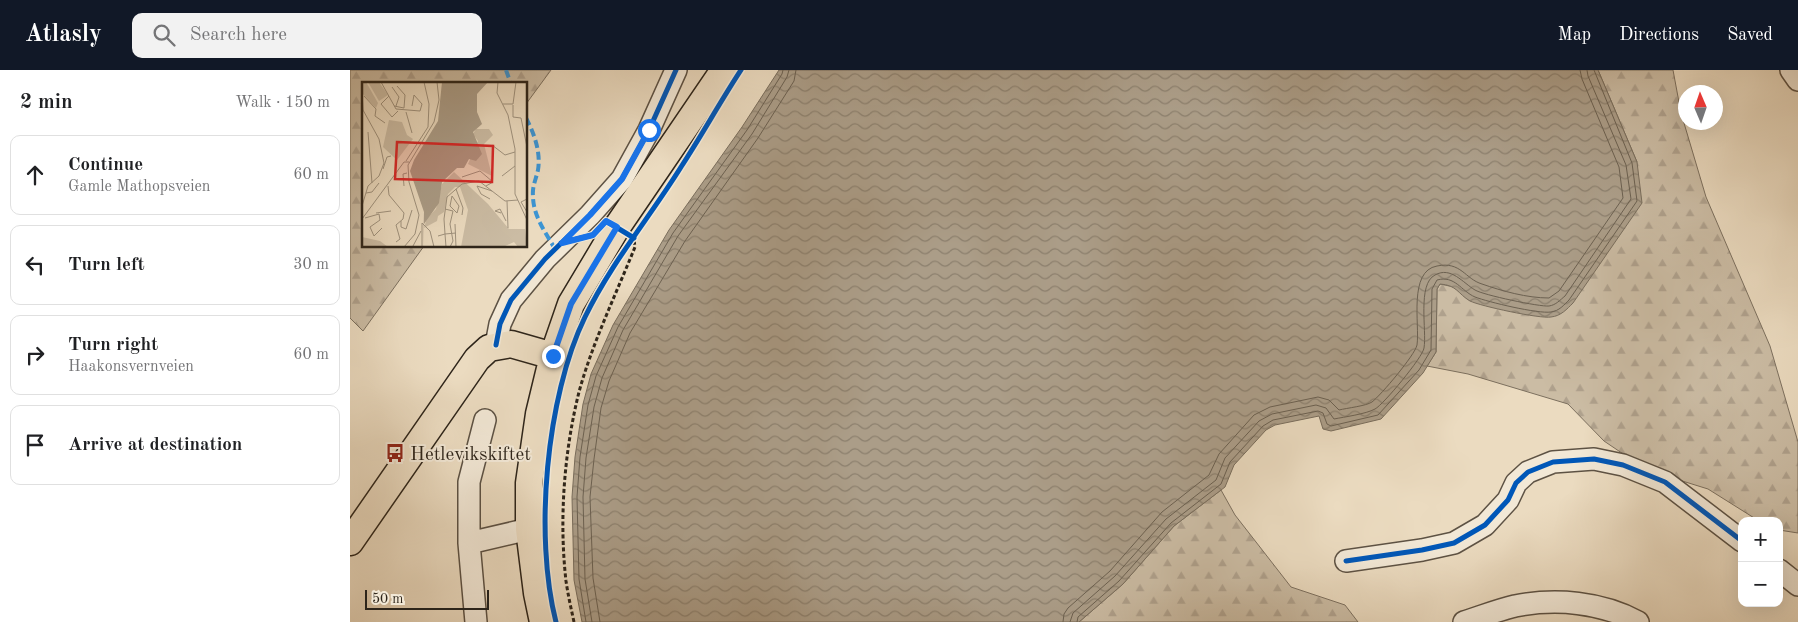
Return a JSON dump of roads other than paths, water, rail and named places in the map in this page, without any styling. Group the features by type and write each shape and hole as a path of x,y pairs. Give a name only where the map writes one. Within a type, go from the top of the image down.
{"main road":[{"path":"543,622 537,593 529,529 529,483 540,414 553,356 571,304 630,235 724,70"},
{"path":"350,542 477,359 489,348 496,345 511,344 553,356"}],"street":[{"path":"496,345 500,324 511,300 546,259 590,215 622,179 649,130 676,70"},
{"path":"1791,70 1798,80"},
{"path":"476,622 469,543 469,482 485,420"},
{"path":"1346,561 1422,550 1454,543 1485,525 1508,500 1516,483 1528,472 1552,462 1594,460 1623,464 1665,482 1738,538"},
{"path":"469,543 529,529"},
{"path":"1783,573 1798,585"},
{"path":"1464,622 1514,606 1542,602 1576,603 1603,607 1638,622"}],"water":[{"path":"779,70 1598,70 1637,162 1642,203 1573,303 1558,315 1551,317 1535,316 1485,306 1470,301 1450,286 1440,284 1437,289 1436,352 1423,373 1381,419 1331,431 1323,429 1319,416 1275,425 1266,430 1234,465 1225,487 1174,526 1123,584 1079,622 582,622 574,580 572,497 575,457 583,404 591,374 613,325 669,230 742,127"}],"place":[{"name":"Hetlevikskiftet","path":"395,453"}]}
